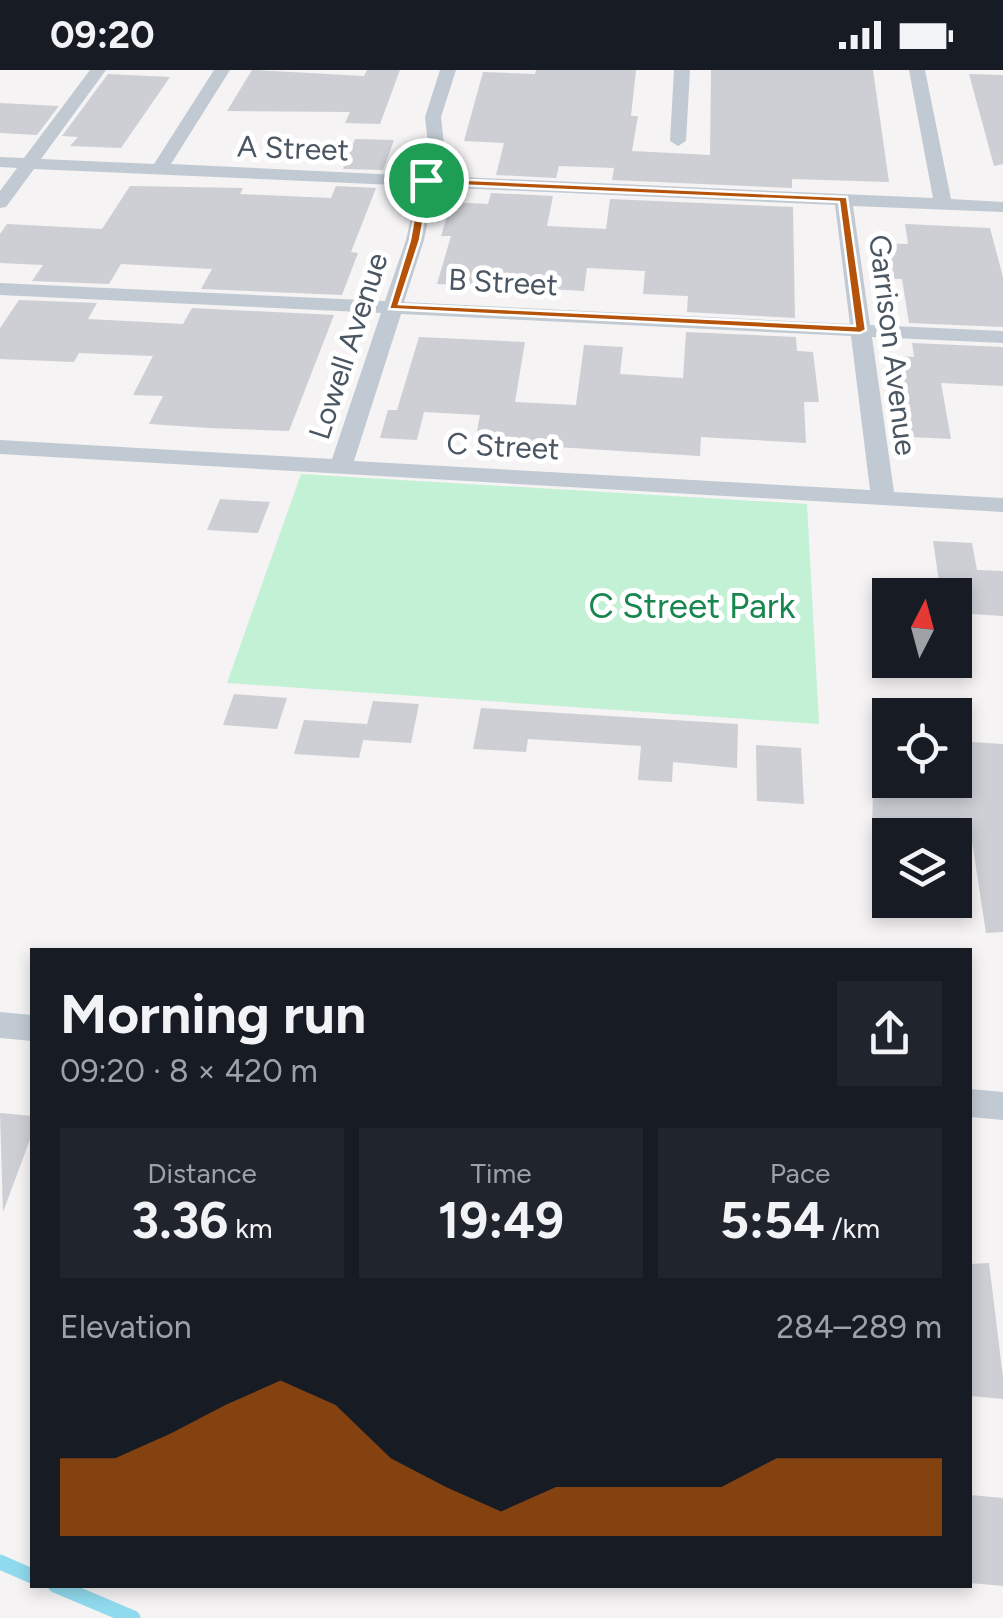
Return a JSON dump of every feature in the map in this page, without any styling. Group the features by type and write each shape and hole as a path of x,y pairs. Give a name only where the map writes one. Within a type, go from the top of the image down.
{"street":[{"path":"0,203 98,70"},
{"path":"159,170 222,70"},
{"name":"Lowell Avenue","path":"340,466 415,240 436,144 434,117 448,70"},
{"path":"678,141 682,70"},
{"path":"917,70 943,204"},
{"name":"A Street","path":"0,162 1003,206"},
{"name":"Garrison Avenue","path":"843,199 882,498"},
{"name":"B Street","path":"0,288 1003,336"},
{"name":"C Street","path":"0,446 1003,505"},
{"path":"0,1025 30,1028"},
{"path":"972,1103 1003,1106"}],"green space":[{"name":"C Street Park","path":"301,474 807,504 819,724 227,683"}],"building":[{"path":"252,70 364,76 367,70 400,70 380,124 345,123 350,112 227,111"},
{"path":"536,70 636,70 631,116 638,116 632,151 710,155 711,70 873,70 889,182 792,179 792,188 612,180 614,168 559,166 556,178 496,175 504,143 464,141 483,72 535,74"},
{"path":"108,74 170,77 121,148 70,146 78,137 62,136"},
{"path":"969,74 1003,75 1003,164 994,166"},
{"path":"0,103 59,106 37,135 0,133"},
{"path":"355,139 394,140 383,170 343,169"},
{"path":"130,186 243,188 240,194 331,198 336,186 376,188 351,252 358,253 342,295 201,289 212,269 121,264 109,284 32,281 43,265 0,263 0,234 7,224 102,229"},
{"path":"491,193 553,196 547,226 606,229 610,199 793,207 795,318 687,312 688,296 643,294 645,271 587,268 584,291 550,289 552,279 490,276 487,286 437,284 451,236 441,236 451,202 488,204"},
{"path":"905,224 990,228 1003,277 1003,327 909,323 902,279 880,278 875,243 908,244"},
{"path":"19,300 97,303 88,319 183,324 192,308 334,315 289,431 209,428 149,424 163,396 133,395 153,356 79,353 74,362 0,359 0,328"},
{"path":"686,332 796,337 797,351 813,352 819,402 804,402 806,443 701,437 700,456 475,442 480,415 424,412 417,440 380,438 388,410 397,410 419,337 525,342 515,402 576,405 584,345 623,347 620,374 683,378"},
{"path":"912,343 1003,347 1003,386 941,383 951,439 910,437 898,356 914,357"},
{"path":"220,499 270,502 258,533 207,530"},
{"path":"933,541 972,543 977,570 1003,571 1003,616 972,614 972,578 938,578"},
{"path":"234,694 287,698 277,729 223,725"},
{"path":"373,701 419,704 411,743 363,740"},
{"path":"481,708 738,724 737,768 673,762 672,782 638,780 641,746 528,739 526,752 473,749"},
{"path":"304,720 367,724 359,758 294,754"},
{"path":"972,742 1003,744 1003,932 986,933 972,818 872,818 873,798 972,798"},
{"path":"756,745 801,748 804,804 757,801"},
{"path":"0,1113 30,1116 30,1139 3,1212"},
{"path":"989,1263 1003,1399 972,1396 972,1264"},
{"path":"972,1495 1003,1498 1003,1586 972,1583"}],"waterway":[{"path":"0,1562 30,1575"},
{"path":"62,1588 133,1618"}],"route":[{"path":"426,180 843,199 860,330 393,307 415,240 426,180"}]}
